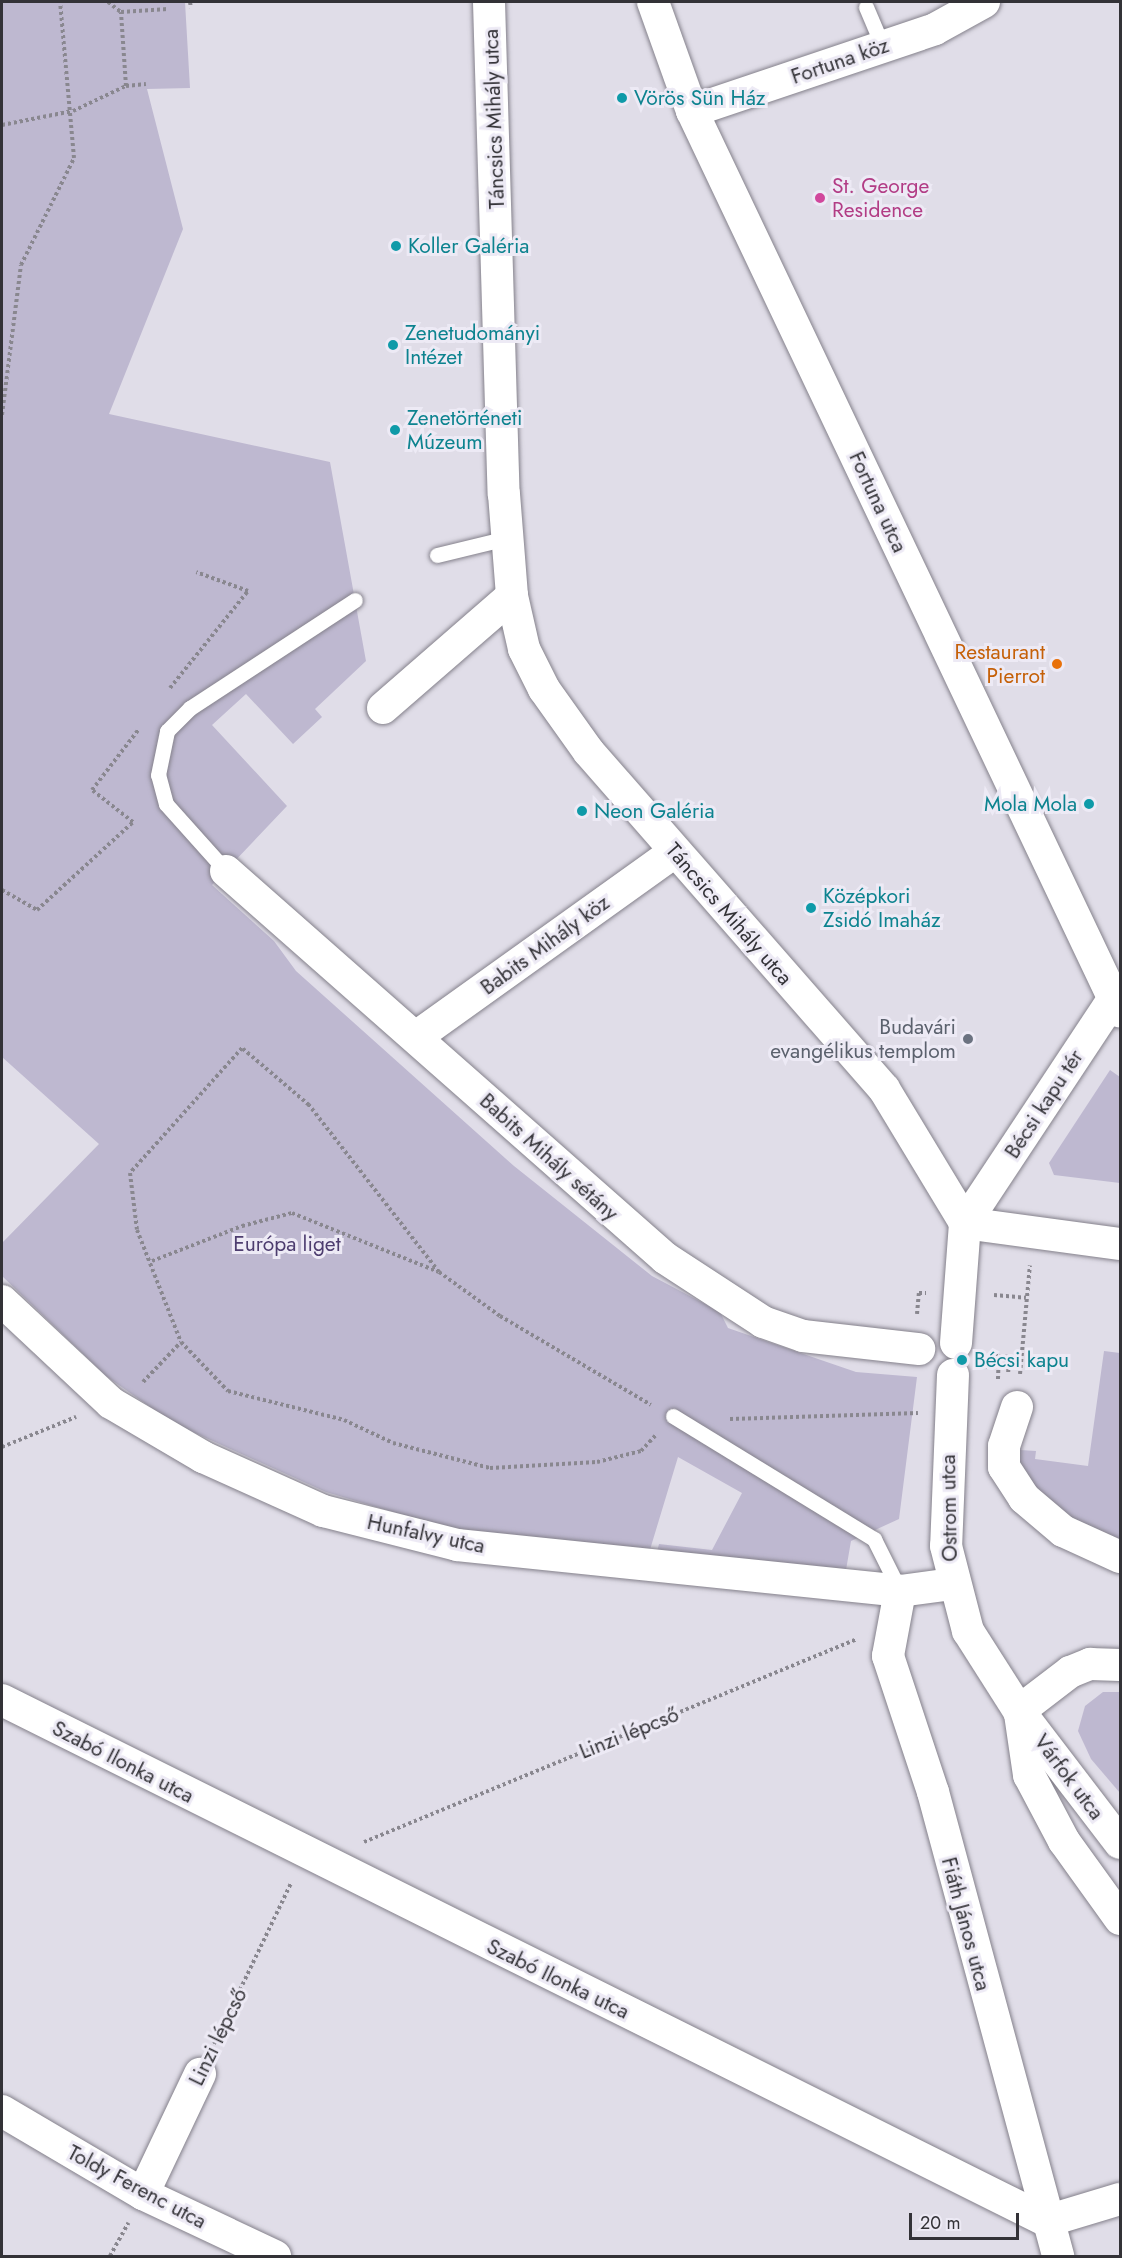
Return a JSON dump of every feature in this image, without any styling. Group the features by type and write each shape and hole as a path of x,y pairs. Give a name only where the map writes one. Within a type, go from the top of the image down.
{"street":[{"name":"Táncsics Mihály utca","path":"489,2 507,538 512,596 524,649 544,689 674,852 884,1089 966,1222"},
{"name":"Fortuna utca","path":"653,2 692,111 1110,961 1117,1005"},
{"name":"Fortuna köz","path":"692,111 935,30 984,2"},
{"path":"384,708 512,596"},
{"name":"Babits Mihály köz","path":"416,1038 674,852"},
{"name":"Babits Mihály sétány","path":"226,871 665,1258 763,1322 803,1336 919,1349"},
{"name":"Bécsi kapu tér","path":"956,1343 966,1222 1117,1005"},
{"path":"966,1222 1120,1244"},
{"name":"Hunfalvy utca","path":"2,1301 111,1403 204,1457 323,1511 457,1545 900,1591 952,1584"},
{"name":"Ostrom utca","path":"953,1374 945,1514 952,1584 968,1631 1019,1710 1029,1775 1064,1841 1120,1919"},
{"path":"1007,1398 1004,1467 1024,1498 1049,1523 1120,1557"},
{"name":"Fiáth János utca","path":"900,1591 888,1656 933,1792 1058,2256"},
{"path":"1019,1710 1070,1672 1090,1664 1120,1665"},
{"name":"Szabó Ilonka utca","path":"2,1700 1047,2221"},
{"name":"Várfok utca","path":"1019,1710 1120,1843"},
{"name":"Linzi lépcső","path":"143,2194 200,2074"},
{"name":"Toldy Ferenc utca","path":"2,2111 143,2194 275,2256"},
{"path":"1047,2221 1120,2199"}],"lane":[{"path":"866,7 883,47"},
{"path":"437,555 507,538"},
{"path":"226,871 166,804 158,775 167,731 190,708 355,600"},
{"path":"673,1416 874,1539 900,1591"}],"path":[{"path":"2,415 21,265 74,158 73,111 60,2"},
{"path":"108,2 121,12 168,9"},
{"path":"190,2 191,8"},
{"path":"121,12 126,86"},
{"path":"2,125 73,111 126,86 146,84"},
{"path":"168,691 248,591 196,572"},
{"path":"2,890 37,910 133,822 92,790 147,718"},
{"path":"439,1272 309,1105 242,1048 130,1173 137,1230 152,1261 181,1342 228,1391 344,1420 393,1443 490,1468 597,1462 641,1452 673,1416"},
{"path":"152,1261 292,1213 439,1272 500,1316 673,1416 776,1421 950,1411"},
{"path":"1007,1398 1026,1298 1033,1232"},
{"path":"993,1301 994,1295 1026,1298"},
{"path":"2,1447 111,1403 136,1389 181,1342"},
{"path":"988,1371 990,1356 1009,1357"},
{"path":"999,1356 1007,1398"},
{"name":"Linzi lépcső","path":"352,1847 859,1639 866,1631"},
{"name":"Linzi lépcső","path":"200,2074 293,1879"}],"green space":[{"name":"Európa liget","path":"2,2 185,2 190,88 147,89 183,229 109,414 330,462 366,661 315,709 322,717 293,744 246,694 212,725 287,806 212,885 274,941 296,971 514,1166 652,1276 720,1312 728,1328 856,1372 917,1377 899,1519 851,1541 846,1570 657,1552 659,1544 712,1550 742,1493 678,1457 649,1553 457,1531 326,1492 173,1423 106,1376 2,1276 2,1243 99,1144 2,1057"},
{"path":"1110,1070 1120,1077 1120,1183 1054,1175 1049,1163"},
{"path":"1104,1351 1120,1353 1120,1545 1073,1530 1018,1480 1020,1450 1036,1451 1035,1459 1088,1466"},
{"path":"1103,1692 1120,1692 1120,1793 1091,1759 1078,1731 1085,1706"}],"place":[{"name":"Vörös Sün Ház","path":"622,98"},
{"name":"St. George Residence","path":"820,198"},
{"name":"Koller Galéria","path":"396,246"},
{"name":"Zenetudományi Intézet","path":"393,345"},
{"name":"Zenetörténeti Múzeum","path":"395,430"},
{"name":"Restaurant Pierrot","path":"1057,664"},
{"name":"Mola Mola","path":"1089,804"},
{"name":"Neon Galéria","path":"582,811"},
{"name":"Középkori Zsidó Imaház","path":"811,908"},
{"name":"Budavári evangélikus templom","path":"968,1039"},
{"name":"Bécsi kapu","path":"962,1360"}]}
